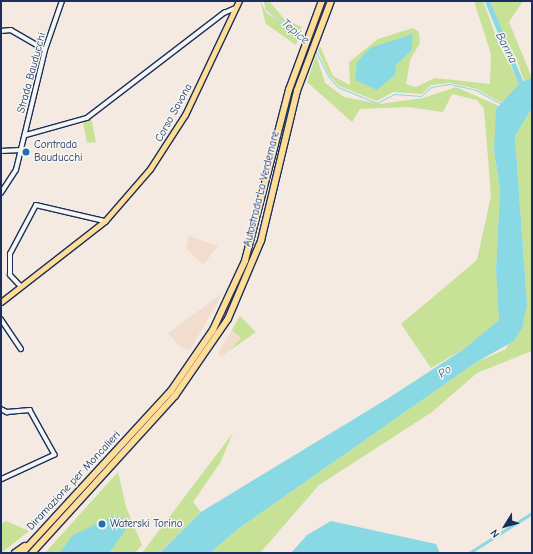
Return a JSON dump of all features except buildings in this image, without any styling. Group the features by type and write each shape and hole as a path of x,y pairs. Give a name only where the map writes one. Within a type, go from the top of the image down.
{"highway":[{"name":"Autostrada La Verdemare","path":"142,423 194,360 233,290 254,233 302,48 322,1"},
{"name":"Autostrada La Verdemare","path":"146,428 200,365 245,286 262,241 290,117 314,42 331,1"},
{"name":"Diramazione per Moncalieri","path":"22,553 142,423"},
{"name":"Diramazione per Moncalieri","path":"32,553 146,428"},
{"path":"37,553 63,518"},
{"path":"14,553 32,542"}],"main road":[{"name":"Corso Savona","path":"1,302 105,221 166,147 186,115 239,1"}],"street":[{"name":"Strada Bauducchi","path":"1,193 11,183 26,135 45,50 62,1"},
{"path":"26,135 86,118 224,13 236,8"},
{"path":"1,31 11,30 45,50"},
{"path":"1,152 21,150"},
{"path":"21,287 10,275 10,254 36,205 105,221"},
{"path":"1,319 21,349"},
{"path":"1,409 7,412 30,410 55,455 1,480"}],"shaded area":[{"path":"189,236 218,246 203,265 186,248"},
{"path":"223,293 190,350 180,347 168,333"},
{"path":"232,330 241,338 222,357 218,353"}],"green space":[{"path":"260,1 267,13 299,36 296,45 266,24"},
{"path":"265,1 269,1 285,20 302,27 299,33 279,20 267,9"},
{"path":"474,1 483,1 498,42 520,84 502,103 477,89 450,83 431,85 422,94 393,92 377,101 339,86 329,75 318,51 320,46 333,76 350,85 349,62 378,39 413,28 419,32 420,43 410,60 406,84 416,87 435,78 490,84 491,54"},
{"path":"490,1 523,1 509,22 532,78 524,81 516,57 503,40"},
{"path":"316,55 325,83 344,97 379,104 423,98 456,87 499,106 494,151 500,190 496,270 500,320 464,349 431,368 401,324 477,260 491,196 484,109 477,100 452,94 443,112 408,107 360,109 352,122 307,82"},
{"path":"532,108 532,351 477,373 432,412 319,485 260,553 210,553 238,529 475,363 506,349 527,305 515,136"},
{"path":"91,117 96,142 87,143 83,122"},
{"path":"240,316 256,332 229,351 241,338 232,330"},
{"path":"233,433 220,463 193,502 201,512 160,553 142,553"},
{"name":"Waterski Torino","path":"118,472 126,507 142,545 135,553 45,553"},
{"path":"6,521 29,531 1,553 1,524"}],"water":[{"path":"413,34 411,51 396,65 395,75 377,90 355,80 357,62 370,48"},
{"name":"Po","path":"532,78 532,108 515,136 527,305 522,328 514,341 475,363 238,529 210,553 160,553 201,512 387,399 464,349 499,320 496,270 500,190 494,151 496,109 521,82"},
{"path":"114,516 122,518 125,531 109,553 59,553 73,535"},
{"path":"331,521 436,544 440,553 291,553 307,535"}],"waterway":[{"name":"Tepice","path":"264,1 266,9 279,21 305,39"},
{"name":"Banna","path":"487,1 523,88"},
{"name":"Tepice","path":"315,50 328,76 338,87 377,103 394,94 421,96 431,87 450,84 476,90 501,104"},
{"path":"469,553 532,513"}],"place":[{"name":"Contrada Bauducchi","path":"26,152"},
{"name":"Waterski Torino","path":"102,524"}]}
